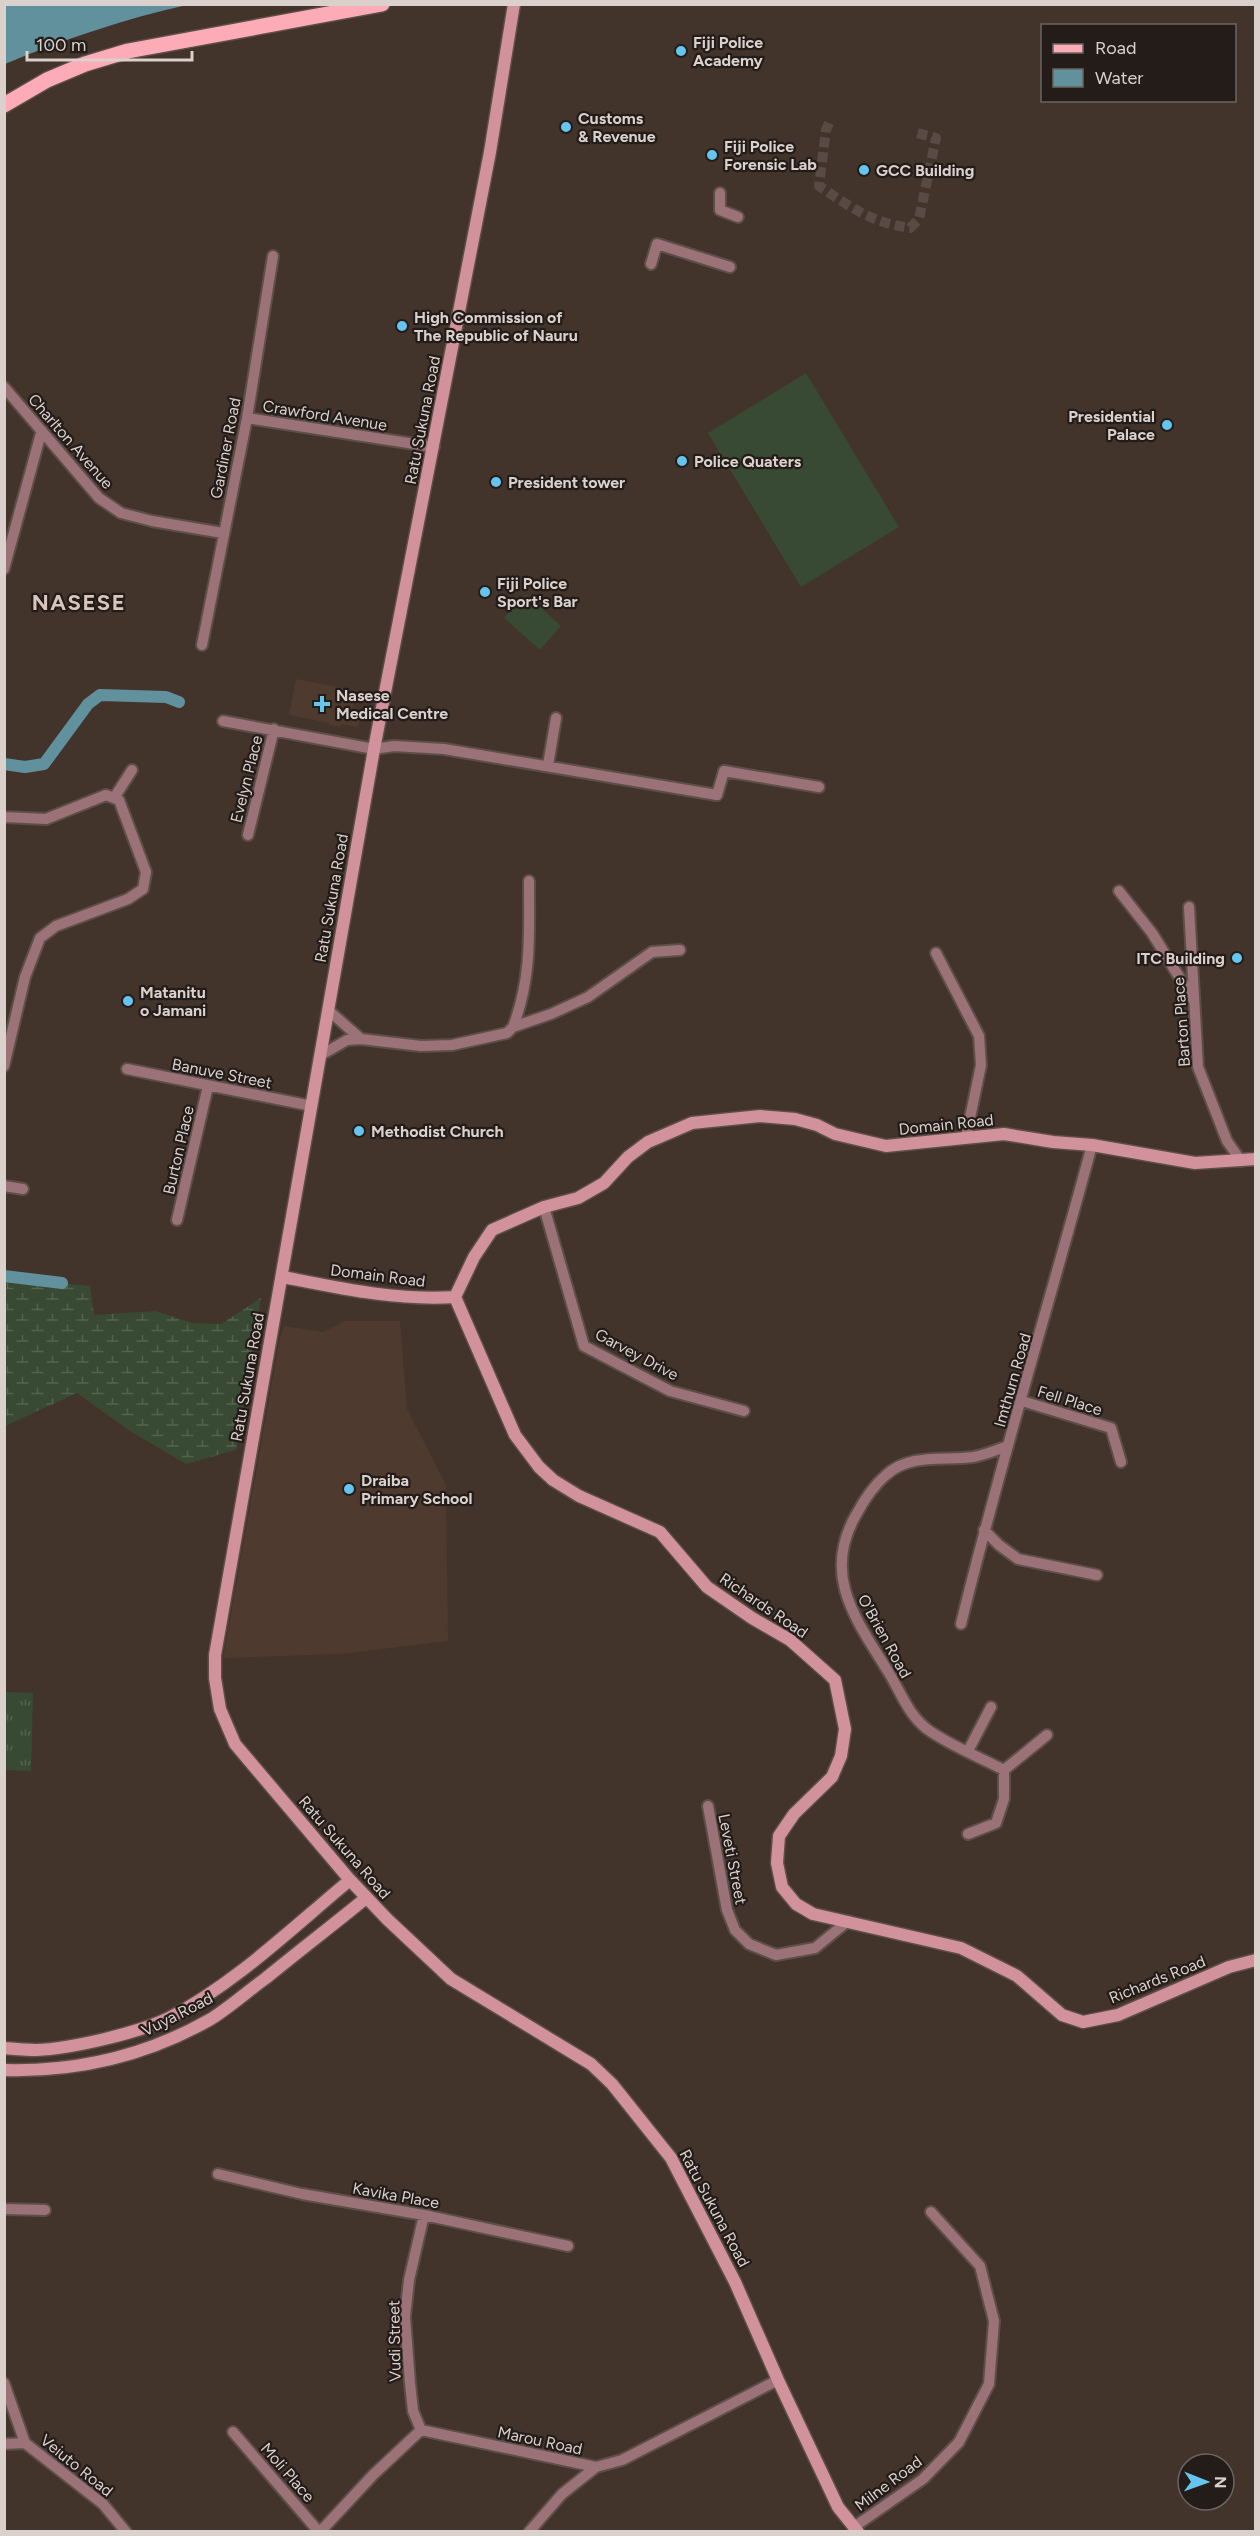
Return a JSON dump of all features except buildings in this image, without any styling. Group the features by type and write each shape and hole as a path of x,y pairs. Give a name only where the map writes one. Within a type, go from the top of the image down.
{"main road":[{"path":"4,105 47,80 86,64 128,51 382,4"},
{"name":"Ratu Sukuna Road","path":"514,4 490,152 374,749 215,1656 215,1678 220,1709 235,1744 366,1898 451,1979 591,2064 612,2084 671,2158 735,2282 838,2507 856,2529"},
{"name":"Domain Road","path":"283,1277 342,1289 424,1300 455,1297 474,1257 492,1230 544,1207 578,1198 604,1183 628,1157 648,1142 692,1123 760,1116 795,1119 817,1125 835,1134 886,1146 918,1145 966,1137 1004,1134 1053,1142 1092,1145 1195,1163 1256,1160"},
{"name":"Richards Road","path":"455,1297 515,1435 539,1467 553,1480 579,1496 660,1532 707,1587 752,1618 790,1640 835,1680 845,1729 842,1756 832,1777 794,1814 779,1836 777,1863 782,1887 796,1904 813,1914 961,1948 1017,1976 1062,2016 1083,2022 1118,2015 1229,1967 1256,1960"},
{"name":"Vuya Road","path":"4,2048 37,2050 84,2043 168,2018 237,1974 350,1880"},
{"name":"Vuya Road","path":"4,2070 36,2071 77,2066 147,2049 171,2039 212,2018 366,1898"}],"street":[{"path":"720,193 720,210 738,217"},
{"path":"651,264 657,244 730,267"},
{"name":"Gardiner Road","path":"202,645 247,418 273,256"},
{"name":"Charlton Avenue","path":"4,387 41,433 99,498 121,513 152,521 223,533"},
{"name":"Crawford Avenue","path":"247,418 434,447"},
{"path":"4,569 41,433"},
{"path":"548,765 556,718"},
{"path":"223,721 374,749 394,746 444,749 717,795 724,771 819,788"},
{"name":"Evelyn Place","path":"248,836 274,729"},
{"path":"114,798 132,770"},
{"path":"4,817 46,819 106,795 114,798 118,800 146,872 143,889 128,899 56,926 40,938 25,977 4,1066"},
{"path":"321,1055 347,1040 361,1039 421,1046 452,1045 507,1033 513,1027 523,1001 529,967 529,881"},
{"path":"1119,891 1152,933 1194,1001"},
{"name":"Barton Place","path":"1189,907 1198,1067 1227,1141 1241,1161"},
{"path":"513,1027 551,1014 588,997 652,952 680,950"},
{"path":"936,953 979,1036 981,1065 966,1137"},
{"path":"328,1010 361,1039"},
{"name":"Banuve Street","path":"127,1069 312,1106"},
{"name":"Burton Place","path":"177,1220 208,1086"},
{"name":"Imthurn Road","path":"961,1624 984,1530 1092,1145"},
{"path":"4,1186 23,1189"},
{"name":"Garvey Drive","path":"544,1207 584,1346 670,1390 744,1412"},
{"name":"Fell Place","path":"1022,1401 1111,1428 1121,1462"},
{"name":"O'Brien Road","path":"1004,1770 928,1730 910,1713 847,1601 841,1574 842,1547 851,1523 867,1496 886,1474 909,1461 976,1456 1008,1446"},
{"path":"984,1530 1018,1559 1097,1575"},
{"path":"968,1751 991,1707"},
{"path":"968,1834 996,1823 1004,1799 1004,1770 1047,1735"},
{"name":"Leveti Street","path":"708,1806 727,1910 735,1930 749,1944 776,1955 815,1948 848,1921"},
{"name":"Kavika Place","path":"218,2174 302,2194 424,2215 568,2246"},
{"path":"4,2209 45,2210"},
{"name":"Milne Road","path":"856,2529 923,2479 959,2442 989,2384 994,2321 980,2266 931,2212"},
{"name":"Vudi Street","path":"421,2430 413,2411 405,2317 409,2280 424,2215"},
{"name":"Marou Road","path":"421,2430 596,2467 622,2460 778,2380"},
{"name":"Veiuto Road","path":"4,2384 25,2443 103,2504 126,2532"},
{"path":"320,2532 373,2475 421,2430"},
{"name":"Moli Place","path":"233,2432 320,2532"},
{"path":"4,2444 25,2443"},
{"path":"529,2532 562,2494 596,2467"}],"shaded area":[{"name":"Nasese Medical Centre","path":"296,679 348,689 347,695 355,696 352,711 361,713 358,727 341,724 340,727 289,715"},
{"name":"Draiba Primary School","path":"345,1321 400,1321 407,1409 446,1485 448,1641 341,1654 223,1658 280,1337 284,1326 323,1332"}],"green space":[{"path":"806,373 899,527 801,587 708,433"},
{"path":"526,594 561,626 540,650 504,618"},
{"path":"4,1277 90,1286 94,1315 156,1311 192,1323 221,1324 261,1298 236,1450 186,1464 130,1431 77,1393 5,1426"},
{"path":"5,1692 33,1693 31,1771 5,1770"}],"water":[{"path":"5,4 187,5 95,30 5,64"}],"waterway":[{"path":"4,764 25,767 44,764 88,704 100,695 166,697 179,702"},
{"path":"4,1276 62,1283"}],"tunnel":[{"path":"829,123 826,130 819,186 872,218 910,228 919,219 936,138 913,132"}],"place":[{"name":"Fiji Police Academy","path":"681,51"},
{"name":"Customs & Revenue","path":"566,127"},
{"name":"Fiji Police Forensic Lab","path":"712,155"},
{"name":"GCC Building","path":"864,170"},
{"name":"High Commission of The Republic of Nauru","path":"402,326"},
{"name":"Presidential Palace","path":"1167,425"},
{"name":"Police Quaters","path":"682,461"},
{"name":"President tower","path":"496,482"},
{"name":"Fiji Police Sport's Bar","path":"485,592"},
{"name":"Nasese Medical Centre","path":"322,704"},
{"name":"ITC Building","path":"1237,958"},
{"name":"Matanitu o Jamani","path":"128,1001"},
{"name":"Methodist Church","path":"359,1131"},
{"name":"Draiba Primary School","path":"349,1489"}],"district":[{"name":"NASESE","path":"79,602"}]}
